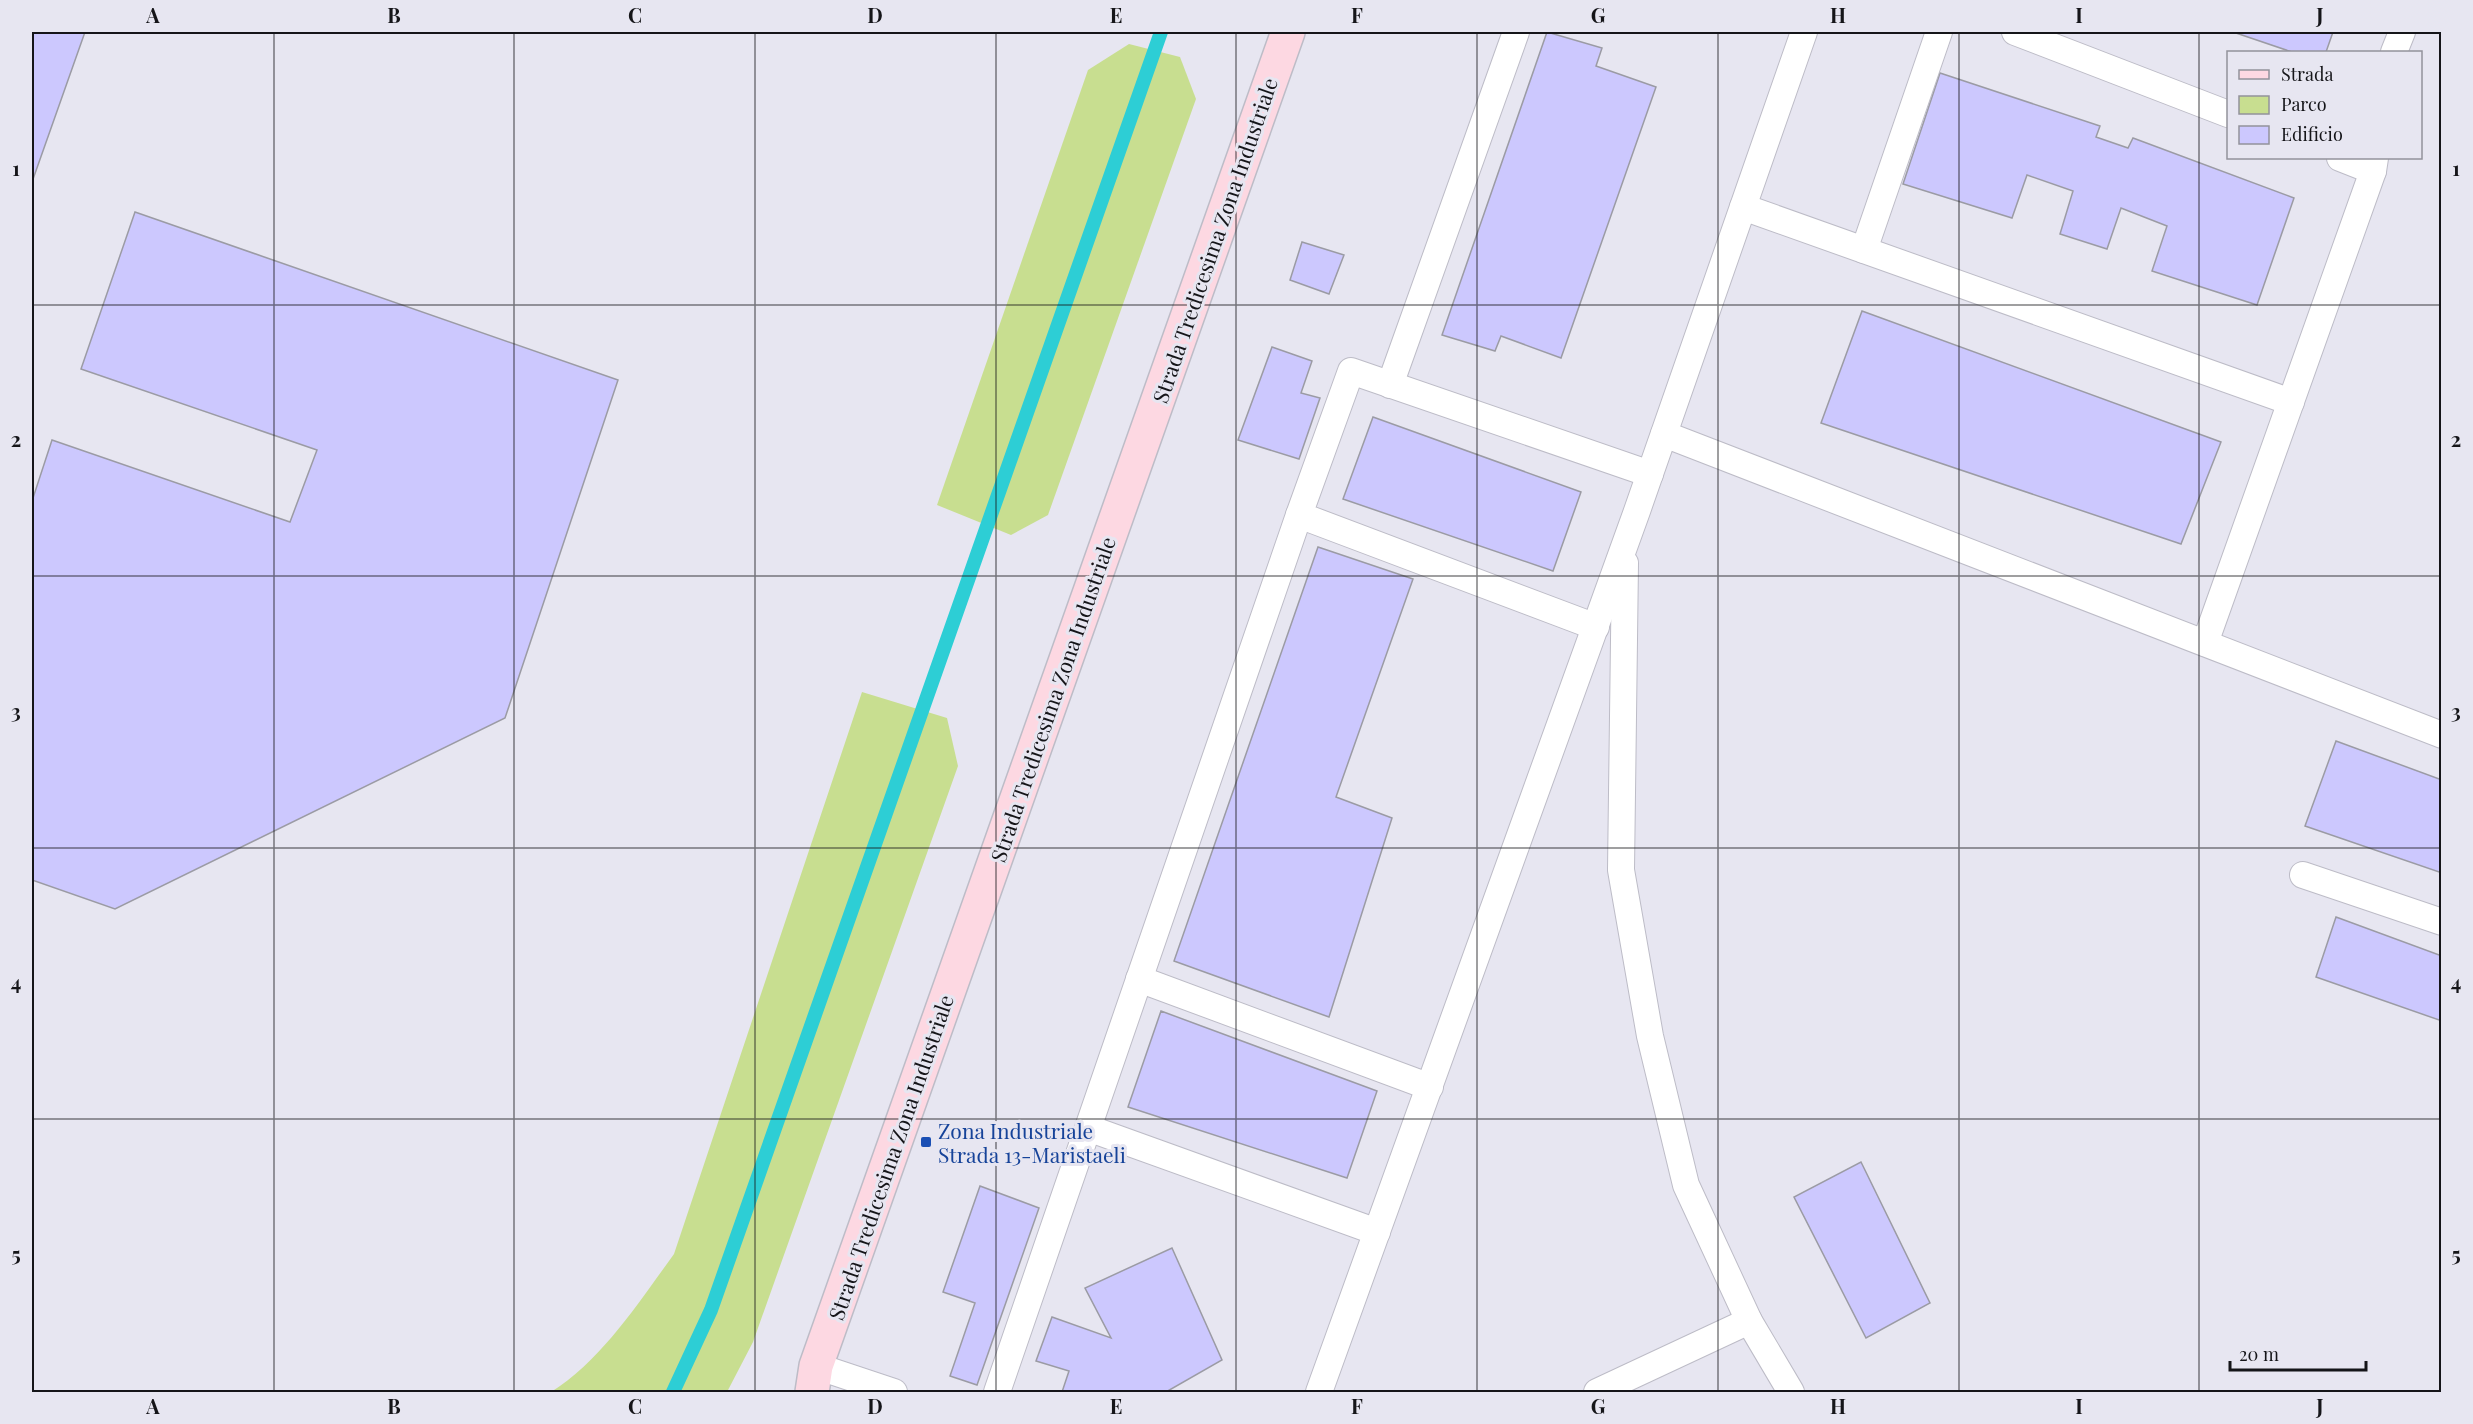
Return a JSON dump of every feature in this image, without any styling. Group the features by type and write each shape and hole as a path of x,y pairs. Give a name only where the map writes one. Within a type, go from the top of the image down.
{"street":[{"name":"Strada Tredicesima Zona Industriale","path":"795,1392 814,1379 1288,32"}],"lane":[{"path":"1390,385 1516,32"},
{"path":"1319,1392 1596,627 1804,32"},
{"path":"1864,250 1939,32"},
{"path":"2015,32 2227,113"},
{"path":"2394,51 2402,32"},
{"path":"2205,643 2374,164 2346,159"},
{"path":"1743,207 2291,402"},
{"path":"997,1392 1299,515 1351,371 1650,474"},
{"path":"1664,434 2442,735"},
{"path":"1299,515 1596,627"},
{"path":"1626,541 1622,870 1650,1036 1686,1185 1749,1322 1791,1392"},
{"path":"2303,874 2442,922"},
{"path":"1139,979 1430,1087"},
{"path":"1088,1128 1377,1232"},
{"path":"1597,1392 1749,1322"},
{"path":"814,1379 894,1392"}],"green space":[{"path":"1129,44 1180,57 1196,99 1048,515 1011,535 937,505 1088,70"},
{"path":"862,692 947,718 958,766 753,1342 727,1392 551,1392 587,1364 603,1347 674,1254"}],"building":[{"path":"32,32 85,32 32,182"},
{"path":"1547,32 1602,48 1596,66 1656,87 1561,358 1501,336 1495,351 1442,335"},
{"path":"2233,32 2333,32 2326,51 2289,51"},
{"path":"1940,73 2100,126 2096,137 2128,148 2133,138 2294,198 2257,305 2152,271 2167,226 2121,208 2107,249 2060,234 2073,191 2027,175 2012,218 1903,184"},
{"path":"135,212 618,380 505,718 115,909 32,880 32,501 52,440 290,522 317,450 81,369"},
{"path":"1302,242 1344,255 1329,294 1290,280"},
{"path":"1862,311 2221,442 2181,544 1821,423"},
{"path":"1272,347 1312,361 1301,393 1320,398 1299,459 1238,440"},
{"path":"1373,417 1581,492 1553,571 1343,499"},
{"path":"1318,547 1413,579 1336,797 1392,818 1329,1017 1174,961"},
{"path":"2336,741 2442,780 2442,873 2305,826"},
{"path":"2336,917 2442,956 2442,1021 2316,977"},
{"path":"1161,1011 1377,1091 1347,1178 1128,1107"},
{"path":"1861,1162 1930,1303 1866,1338 1794,1197"},
{"path":"980,1186 1039,1208 977,1385 950,1376 975,1303 943,1292"},
{"path":"1172,1248 1222,1360 1166,1392 1062,1392 1069,1371 1036,1361 1052,1317 1111,1338 1085,1288"}],"waterway":[{"path":"673,1392 711,1310 1161,32"}],"place":[{"name":"Zona Industriale Strada 13-Maristaeli","path":"926,1142"}]}
